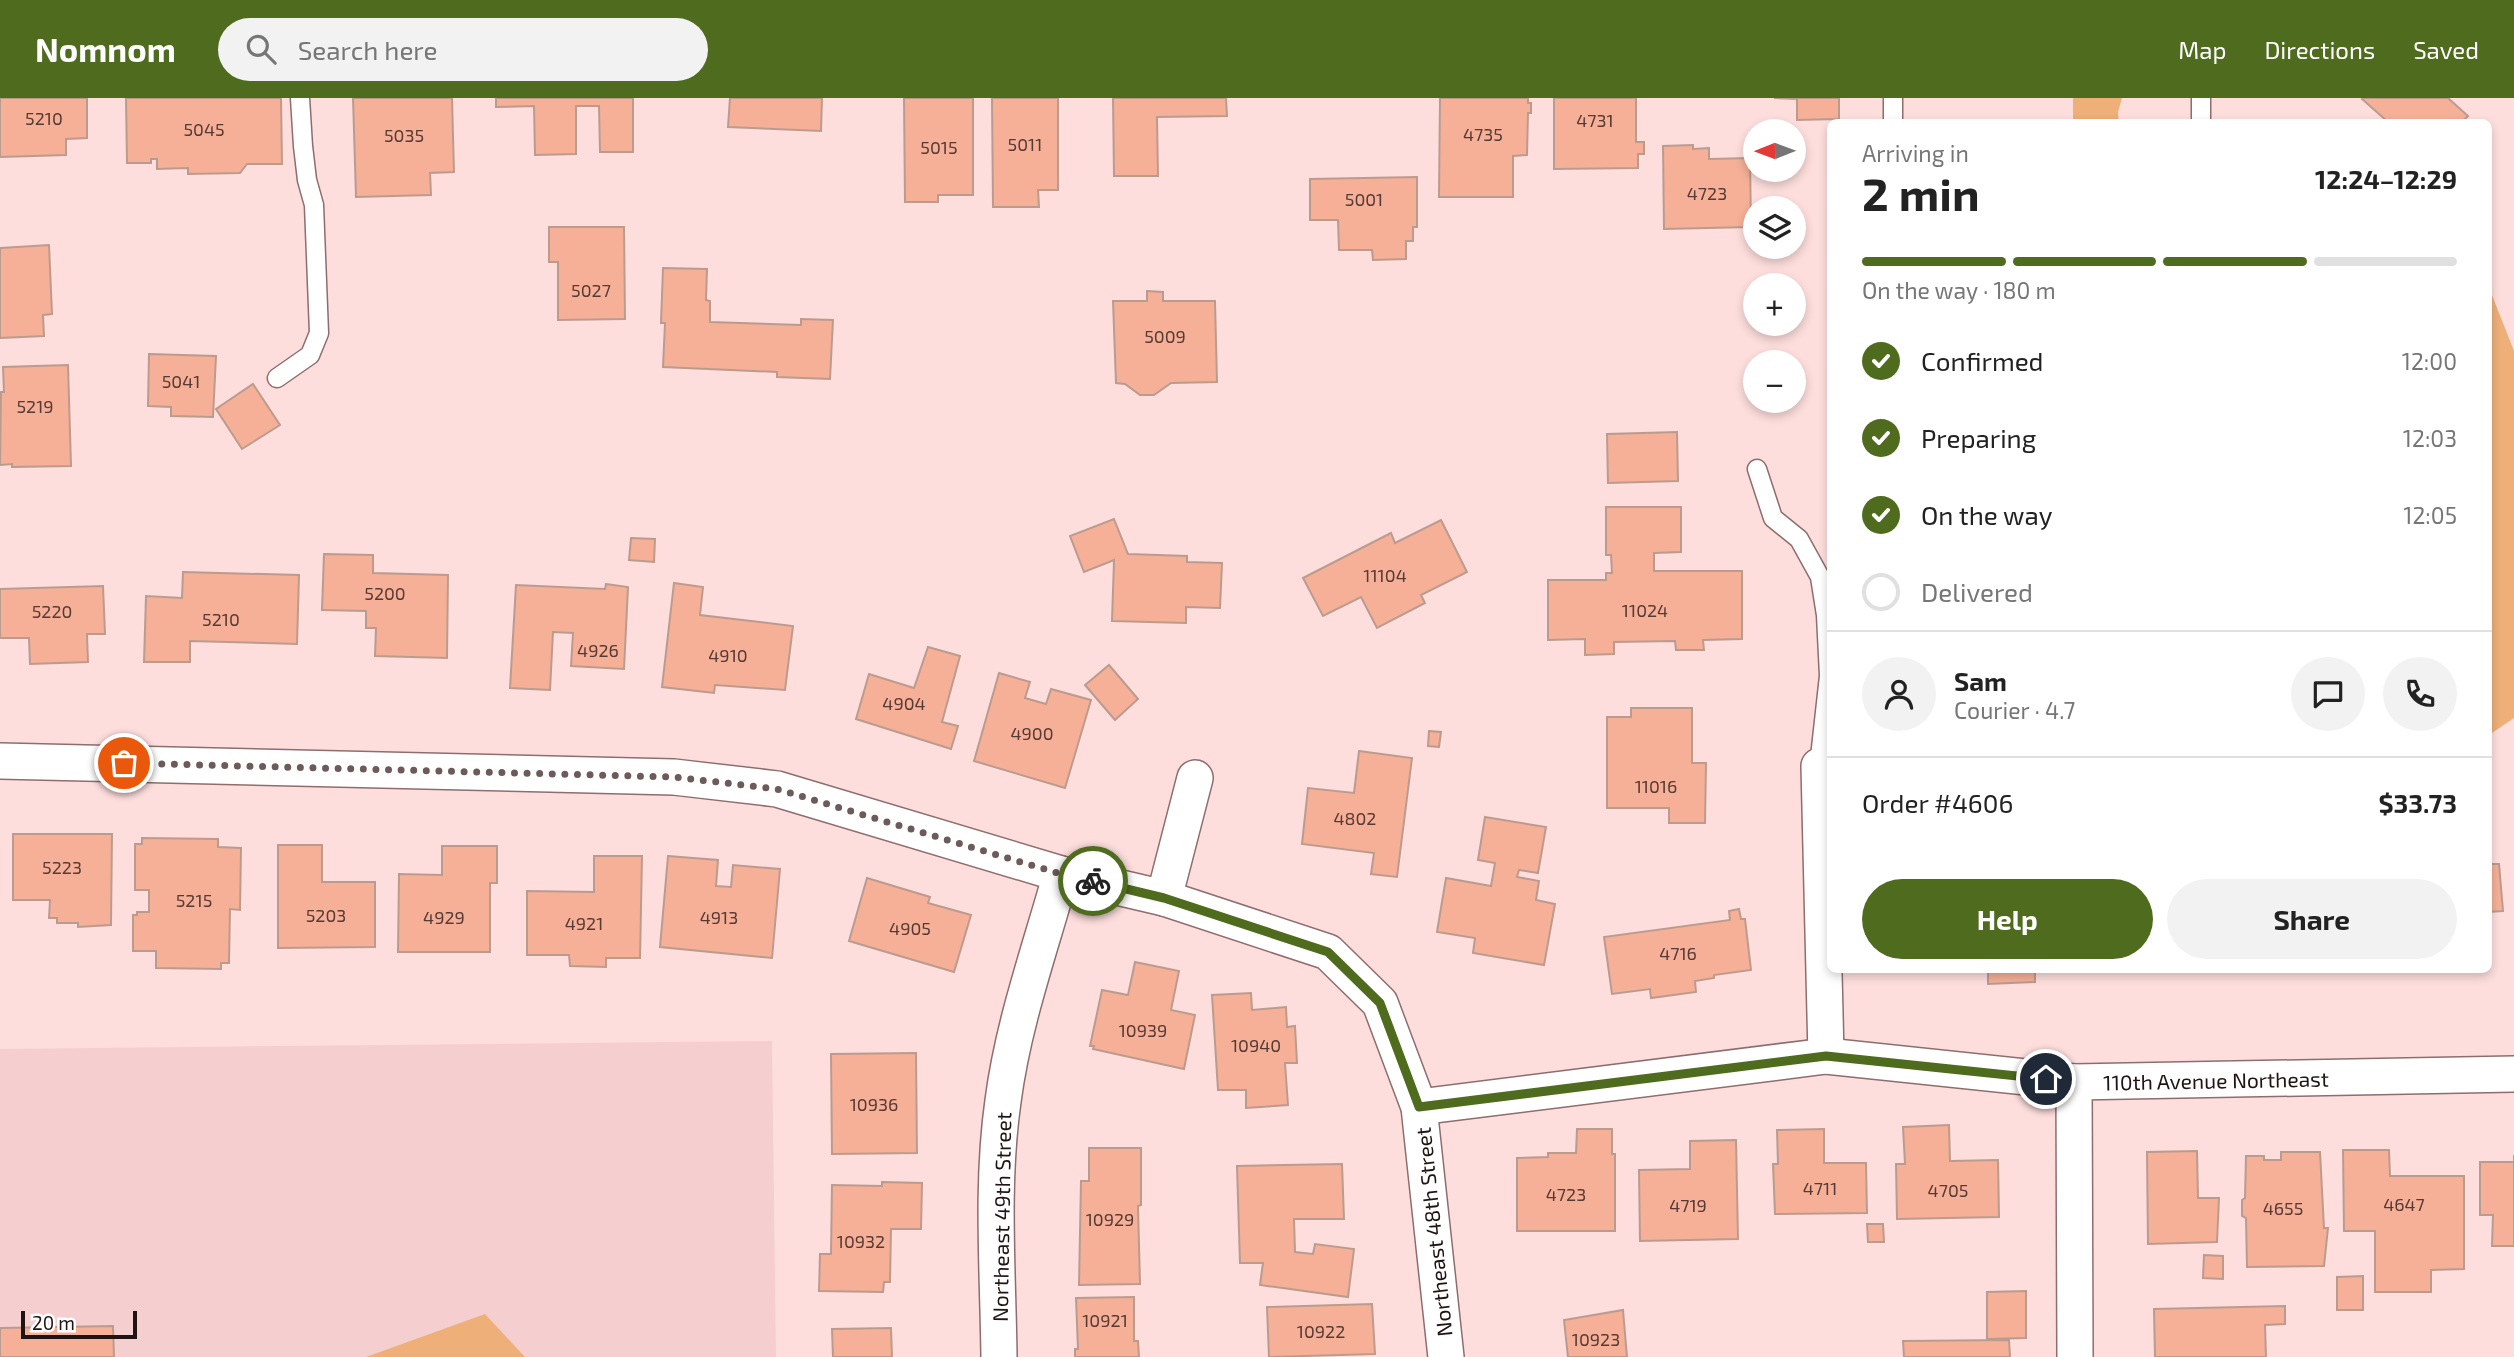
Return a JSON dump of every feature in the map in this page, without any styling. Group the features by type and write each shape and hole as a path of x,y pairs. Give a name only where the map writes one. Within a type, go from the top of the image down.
{"street":[{"name":"Northeast 48th Street","path":"0,761 674,777 777,789 1061,874 1164,898 1328,952 1380,1003 1419,1107 1447,1357"},
{"path":"1819,766 1826,1056"},
{"path":"1164,898 1195,778"},
{"name":"Northeast 49th Street","path":"999,1357 997,1163 1003,1101 1016,1035 1061,874"},
{"name":"110th Avenue Northeast","path":"1419,1107 1826,1056 2074,1082 2514,1074"},
{"path":"2074,1082 2074,1357"}],"lane":[{"path":"277,378 310,355 319,333 314,205 304,157 300,98"},
{"path":"1893,98 1894,119"},
{"path":"2201,98 2201,119"},
{"path":"1757,469 1773,518 1799,539 1820,577 1827,635"},
{"path":"1819,766 1827,694"}],"shaded area":[{"path":"2073,98 2122,98 2119,119 2073,119"},
{"path":"2492,295 2514,351 2514,718 2492,733"},
{"path":"772,1041 776,1357 0,1357 0,1049"},
{"path":"485,1314 525,1357 366,1357"}],"building":[{"path":"0,98 87,98 87,138 66,139 66,155 0,157"},
{"path":"126,98 281,98 282,164 247,164 240,173 188,174 188,168 157,169 157,159 151,159 151,163 127,163"},
{"path":"353,98 452,98 454,172 430,173 431,195 356,197"},
{"path":"496,98 633,98 633,152 600,152 599,106 576,106 576,154 535,155 534,106 496,107"},
{"path":"730,98 822,98 821,131 728,127"},
{"path":"904,98 973,98 973,195 938,195 938,202 905,202"},
{"path":"992,98 1058,98 1058,190 1038,190 1039,207 993,207"},
{"path":"1113,98 1226,98 1227,116 1157,117 1158,176 1114,176"},
{"path":"1440,98 1528,98 1531,113 1528,113 1527,155 1513,156 1513,197 1439,197"},
{"path":"1554,98 1636,98 1636,142 1644,142 1644,154 1638,154 1638,168 1554,169"},
{"path":"1774,98 1839,98 1839,119 1797,119 1797,99"},
{"path":"2448,98 2468,116 2465,119 2385,119 2362,99"},
{"path":"1693,145 1693,149 1709,148 1709,159 1743,158 1743,182 1750,182 1751,196 1743,196 1743,227 1664,229 1663,146"},
{"path":"1417,177 1417,227 1413,227 1413,241 1406,241 1406,259 1373,260 1372,250 1339,250 1338,220 1310,220 1310,179"},
{"path":"549,227 624,227 625,319 558,320 558,262 549,262"},
{"path":"49,245 52,314 43,315 44,336 0,338 0,248"},
{"path":"663,268 707,269 706,300 710,301 710,322 801,325 801,319 833,320 830,379 777,377 777,372 663,367"},
{"path":"1147,291 1163,292 1163,301 1215,301 1217,382 1171,383 1154,395 1140,395 1125,384 1116,383 1113,301 1147,301"},
{"path":"149,354 216,356 213,417 171,416 171,407 148,406"},
{"path":"68,365 71,466 0,465 3,367"},
{"path":"253,384 280,425 242,449 216,409"},
{"path":"1677,432 1678,481 1608,483 1607,434"},
{"path":"1606,507 1681,507 1681,552 1654,553 1654,571 1742,571 1742,639 1703,640 1704,650 1676,650 1675,641 1614,642 1614,654 1585,655 1585,639 1548,640 1548,580 1606,580 1606,573 1612,573 1611,555 1606,555"},
{"path":"1114,519 1128,554 1187,556 1187,562 1222,563 1220,608 1186,607 1186,623 1112,621 1114,560 1084,572 1070,536"},
{"path":"1441,520 1467,572 1421,595 1425,603 1377,628 1361,597 1323,616 1303,578 1391,533 1395,543"},
{"path":"631,538 655,539 654,562 629,560"},
{"path":"324,554 373,555 373,573 448,575 447,658 375,656 376,628 366,628 366,611 322,610"},
{"path":"183,572 299,575 297,644 190,641 190,662 144,662 146,596 182,598"},
{"path":"674,583 703,587 700,615 793,626 785,690 715,685 714,693 662,687"},
{"path":"606,584 628,587 624,669 571,666 573,633 553,632 550,690 510,688 516,585 605,589"},
{"path":"103,586 105,634 87,634 88,662 30,664 29,638 0,638 0,589"},
{"path":"928,647 960,656 942,722 958,726 951,749 856,719 869,674 914,688"},
{"path":"1109,665 1138,699 1115,720 1085,685"},
{"path":"999,673 1030,682 1025,698 1046,704 1051,689 1091,700 1065,788 974,761"},
{"path":"1631,708 1692,708 1692,763 1706,763 1705,823 1669,823 1669,808 1607,808 1607,717 1631,717"},
{"path":"1429,731 1441,732 1439,747 1428,746"},
{"path":"1359,751 1412,758 1397,877 1371,874 1374,853 1302,844 1308,788 1354,793"},
{"path":"1485,817 1546,827 1538,873 1519,870 1517,877 1539,881 1536,900 1555,904 1544,965 1473,953 1475,938 1437,932 1446,878 1491,886 1495,863 1478,860"},
{"path":"13,834 112,834 111,925 78,927 78,923 57,923 57,918 49,918 50,900 13,900"},
{"path":"142,838 218,839 218,847 241,848 240,910 230,909 229,963 221,963 221,969 156,968 156,951 133,951 133,915 137,915 137,912 149,912 149,890 135,890 135,844 142,844"},
{"path":"278,845 322,845 322,882 375,882 375,947 278,948"},
{"path":"442,846 497,846 497,883 490,883 490,952 398,952 399,874 442,875"},
{"path":"594,856 642,856 640,958 606,958 606,967 570,966 569,955 527,955 527,891 594,892"},
{"path":"668,856 718,860 716,886 731,887 733,865 780,869 772,958 660,947"},
{"path":"2492,864 2499,864 2503,911 2492,912"},
{"path":"867,878 930,897 928,903 971,915 954,972 849,941"},
{"path":"1739,909 1741,919 1745,919 1751,970 1714,975 1714,978 1695,981 1696,992 1651,998 1650,989 1612,994 1604,937 1730,920 1729,911"},
{"path":"1135,962 1179,971 1171,1010 1195,1015 1184,1069 1093,1049 1094,1046 1090,1046 1102,990 1128,995"},
{"path":"1988,973 2035,973 2035,982 1988,984"},
{"path":"1251,993 1252,1010 1286,1007 1287,1027 1295,1026 1297,1063 1285,1063 1288,1105 1246,1108 1246,1090 1218,1090 1212,995"},
{"path":"916,1053 917,1153 832,1154 831,1054"},
{"path":"1949,1125 1950,1161 1998,1160 1999,1217 1897,1219 1896,1164 1905,1164 1903,1127"},
{"path":"1577,1129 1612,1129 1612,1154 1615,1154 1615,1231 1517,1231 1517,1158 1548,1157 1548,1153 1576,1153"},
{"path":"1824,1129 1824,1163 1866,1163 1867,1213 1775,1214 1773,1164 1778,1164 1777,1130"},
{"path":"1736,1140 1738,1239 1640,1241 1639,1170 1690,1169 1690,1141"},
{"path":"1089,1148 1141,1148 1141,1205 1138,1206 1140,1284 1079,1285 1081,1181 1089,1181"},
{"path":"2343,1150 2389,1150 2390,1176 2464,1176 2464,1269 2431,1270 2431,1292 2375,1292 2375,1231 2344,1231"},
{"path":"2197,1151 2198,1198 2219,1198 2217,1242 2148,1244 2147,1152"},
{"path":"2281,1152 2320,1152 2324,1228 2328,1228 2324,1266 2247,1267 2246,1218 2242,1216 2246,1156 2281,1160"},
{"path":"2480,1162 2514,1162 2514,1246 2492,1246 2493,1215 2480,1215"},
{"path":"1342,1164 1344,1219 1294,1219 1295,1252 1313,1254 1315,1244 1354,1249 1348,1297 1260,1285 1263,1263 1240,1263 1237,1166"},
{"path":"882,1182 922,1183 921,1229 891,1229 890,1282 884,1282 883,1292 819,1291 820,1254 831,1254 832,1185 882,1186"},
{"path":"1867,1224 1883,1224 1884,1242 1868,1242"},
{"path":"2204,1255 2223,1256 2223,1279 2203,1278"},
{"path":"2363,1276 2363,1310 2337,1310 2337,1277"},
{"path":"2026,1291 2026,1338 1987,1339 1987,1292"},
{"path":"1134,1297 1134,1341 1138,1341 1139,1357 1075,1357 1075,1349 1078,1349 1076,1298"},
{"path":"1372,1304 1375,1354 1269,1357 1267,1307"},
{"path":"2285,1306 2285,1324 2265,1325 2266,1357 2155,1357 2154,1309"},
{"path":"1623,1310 1627,1357 1568,1357 1564,1320"},
{"path":"113,1326 114,1357 0,1357 0,1328"},
{"path":"891,1328 892,1357 833,1357 832,1329"},
{"path":"2009,1340 2010,1357 1904,1357 1903,1341"}],"way so far":[{"path":"124,763 674,777 777,789 1061,874 1093,881"}],"route":[{"path":"1093,881 1164,898 1328,952 1380,1003 1419,1107 1826,1056 2046,1079"}]}
